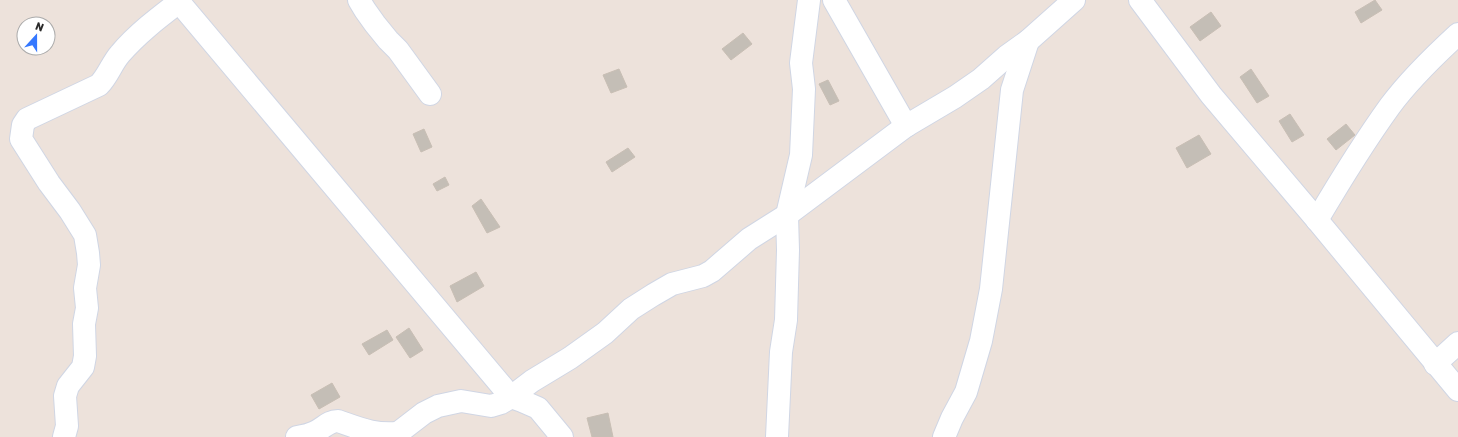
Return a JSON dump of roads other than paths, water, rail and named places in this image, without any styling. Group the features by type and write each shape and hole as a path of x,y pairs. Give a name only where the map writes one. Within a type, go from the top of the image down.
{"street":[{"path":"360,0 375,24 398,50 430,94"},
{"path":"777,437 781,352 786,320 788,250 787,216 801,155 804,89 801,63 809,0"},
{"path":"834,0 906,126"},
{"path":"297,437 314,433 333,421 338,421 373,433 398,435 424,413 438,406 461,401 491,406 501,403 605,333 631,308 672,284 703,276 712,271 749,239 787,216 906,126 961,93 981,79 1007,56 1028,41 1074,0"},
{"path":"1140,0 1211,95 1458,390"},
{"path":"64,437 67,426 65,396 68,386 83,366 85,356 84,324 87,308 85,288 89,265 88,253 85,235 70,211 49,183 21,138 23,125 27,119 99,85 104,81 118,55 138,34 185,3 511,397 522,400 538,408 562,437"},
{"path":"1317,220 1343,176 1391,105 1432,58 1458,34"},
{"path":"944,437 966,392 981,341 991,289 1012,90 1028,41"},
{"path":"1435,364 1458,343"}]}
